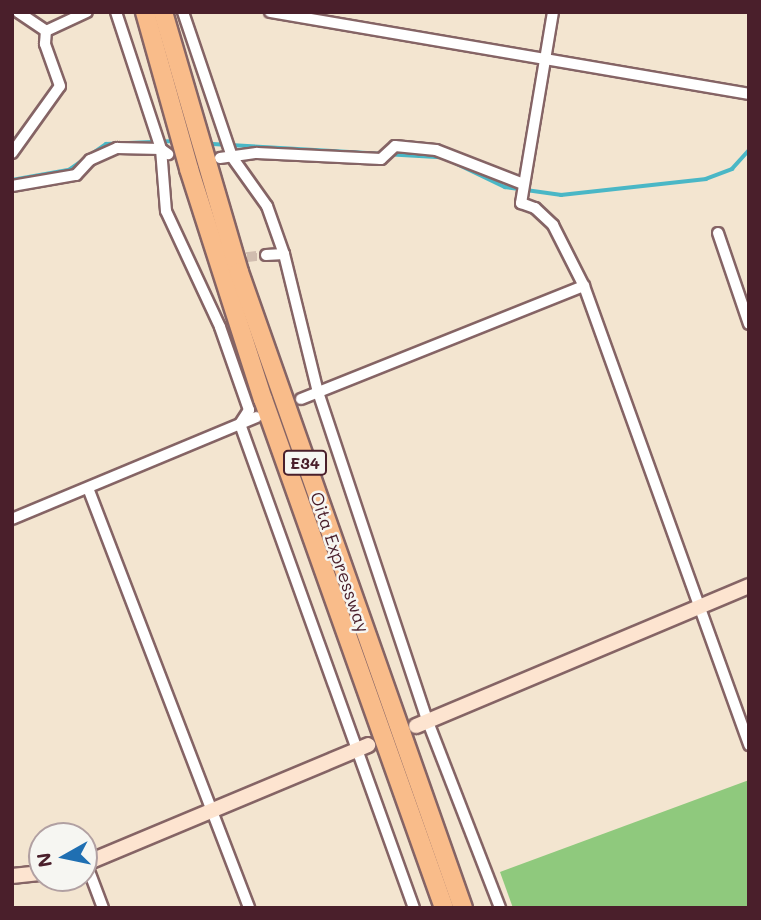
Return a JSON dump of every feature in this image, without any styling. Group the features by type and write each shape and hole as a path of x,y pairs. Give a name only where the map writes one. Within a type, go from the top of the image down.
{"highway":[{"name":"Oita Expressway","path":"145,12 188,169 263,399 444,908"},
{"name":"Oita Expressway","path":"163,12 252,308 463,908"}],"street":[{"path":"18,12 46,31"},
{"path":"46,31 87,12"},
{"path":"116,12 161,146 166,211 220,327 249,410 240,424"},
{"path":"183,12 229,149 267,206 284,254 318,392 422,724 500,908"},
{"path":"270,12 749,94"},
{"path":"553,12 521,203 535,208 553,225 584,286 696,608 749,745"},
{"path":"12,153 60,86 45,44 46,31"},
{"path":"12,186 76,175 90,160 117,148 161,146"},
{"path":"220,158 229,149 388,153 395,146 436,150 523,190"},
{"path":"718,233 749,324"},
{"path":"266,256 284,254"},
{"path":"301,399 584,286"},
{"path":"12,519 257,416"},
{"path":"240,424 354,749 414,908"},
{"path":"88,488 209,810 249,908"},
{"path":"422,724 749,586"},
{"path":"98,858 368,745"}],"green space":[{"path":"749,780 749,908 513,908 500,872"}],"waterway":[{"path":"12,180 69,170 106,144 175,141"},
{"path":"213,144 441,157"},
{"path":"451,161 505,187 561,195 706,179 732,169 749,150"}],"tunnel":[{"path":"232,259 266,255"}]}
